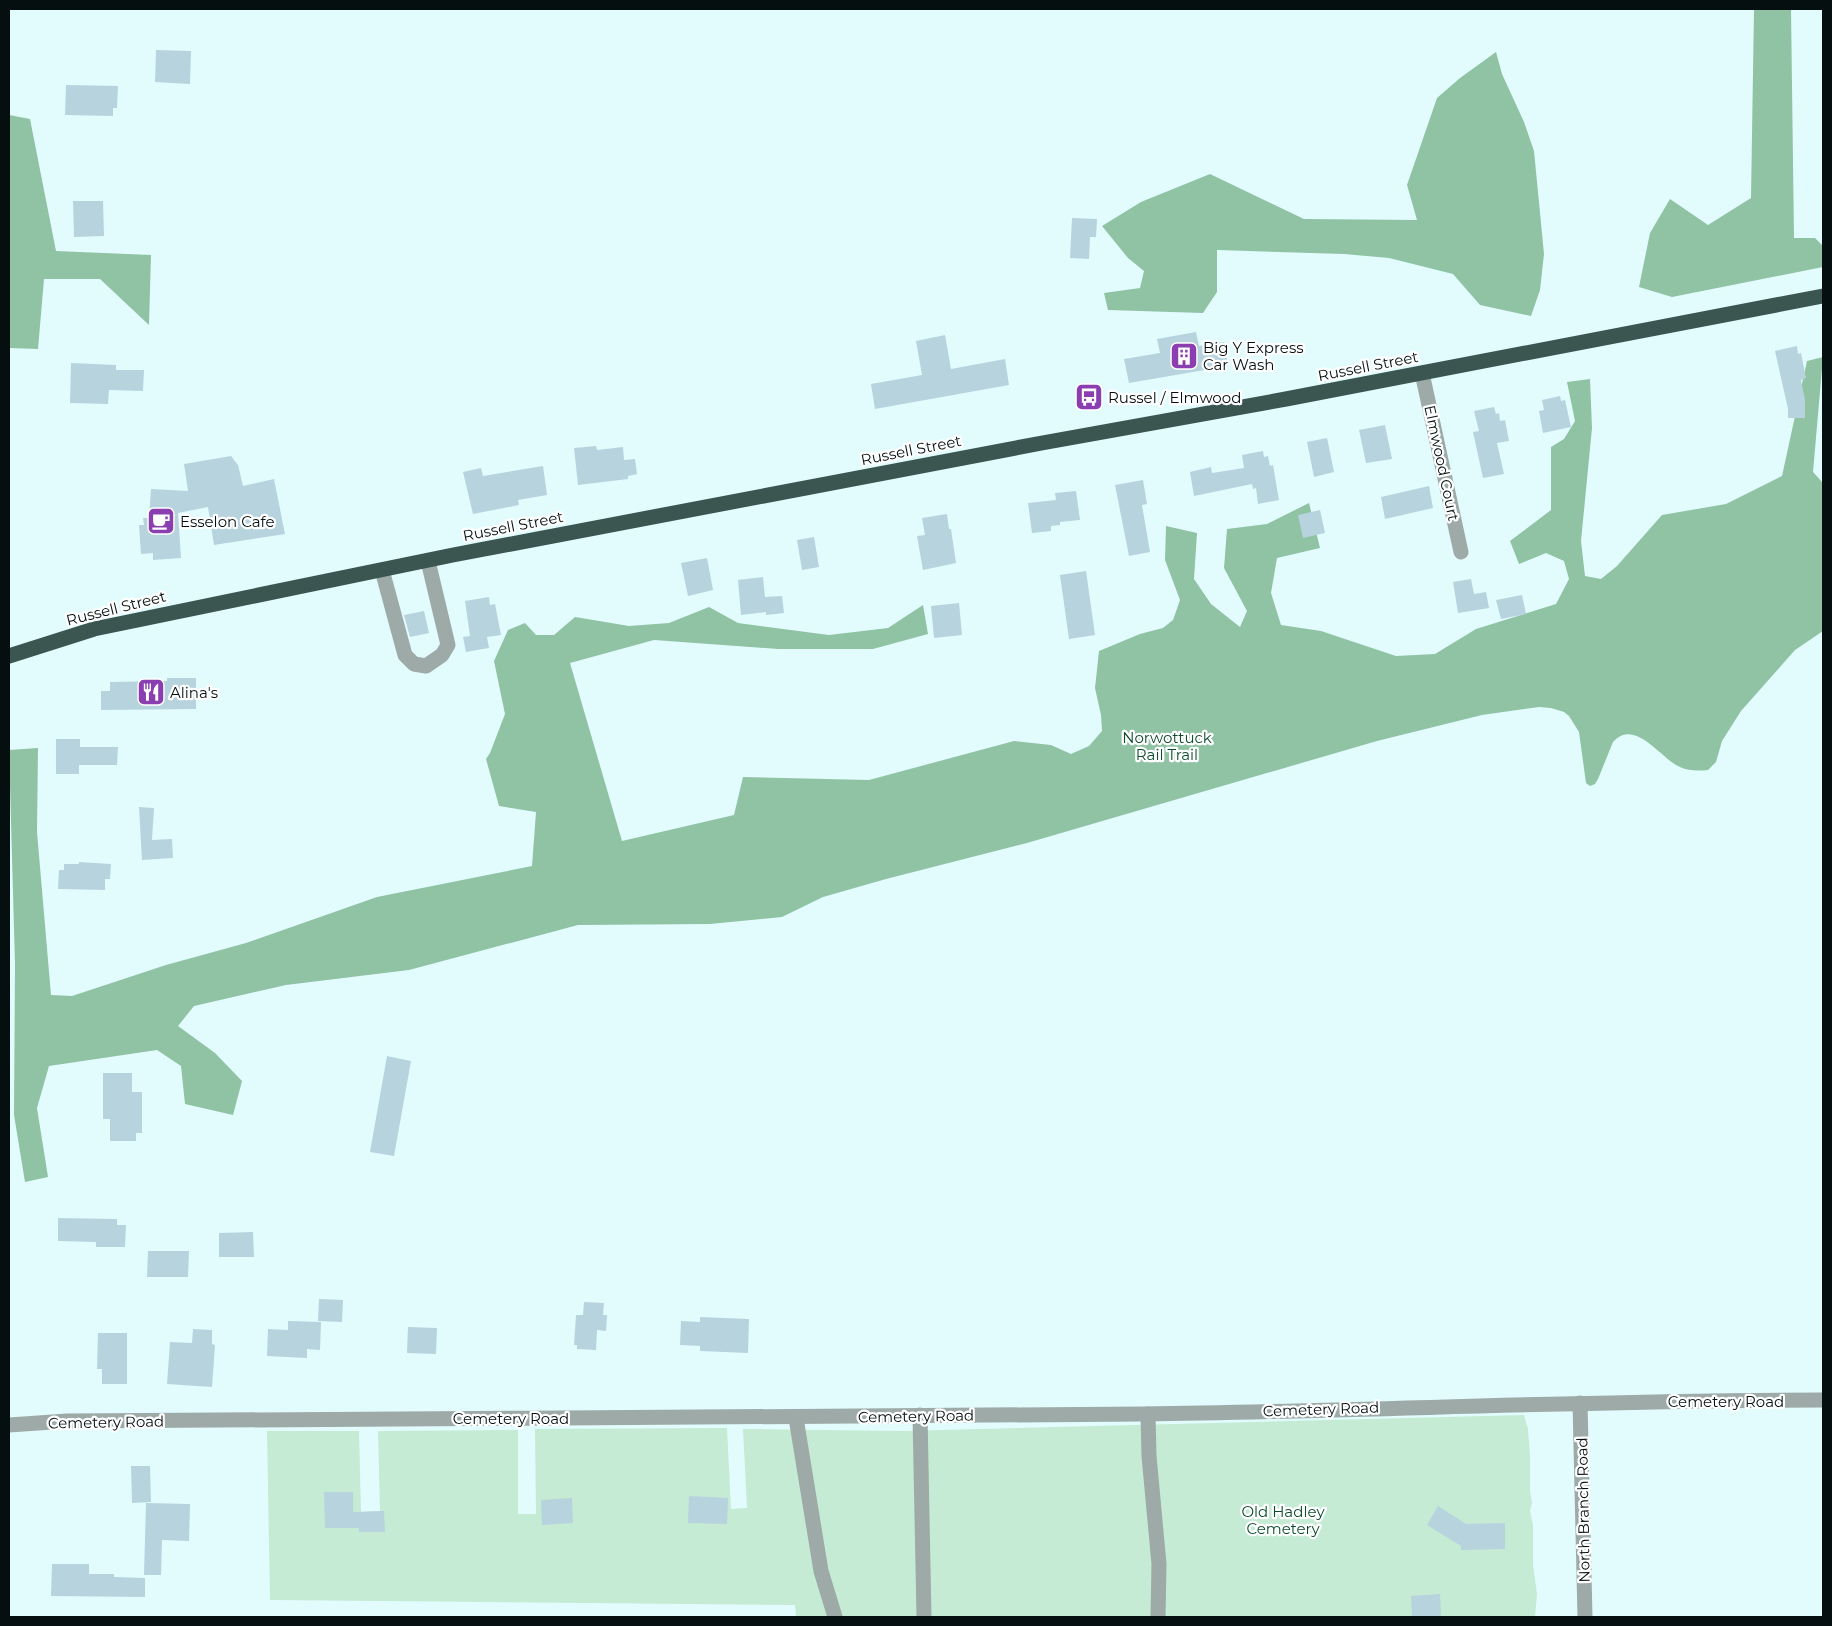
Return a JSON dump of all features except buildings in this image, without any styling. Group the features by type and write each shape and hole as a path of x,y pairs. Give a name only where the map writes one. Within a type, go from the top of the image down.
{"highway":[{"name":"Russell Street","path":"9,656 94,629 382,570 1823,296"}],"street":[{"name":"Elmwood Court","path":"1422,373 1461,552"},
{"path":"382,570 405,655 414,664 426,666 442,655 448,645 428,561"},
{"name":"Cemetery Road","path":"9,1425 67,1421 399,1418 796,1418 1148,1414 1580,1403 1823,1400"},
{"name":"North Branch Road","path":"1580,1403 1585,1617"},
{"path":"1148,1414 1149,1456 1159,1564 1158,1617"},
{"path":"920,1416 924,1617"},
{"path":"796,1418 821,1571 835,1617"}],"green space":[{"path":"1754,9 1791,9 1794,238 1815,238 1823,246 1823,267 1672,297 1639,287 1650,233 1670,199 1708,225 1751,198"},
{"path":"1496,52 1502,74 1524,122 1534,151 1544,254 1540,290 1531,316 1480,305 1453,274 1389,258 1344,254 1217,250 1217,292 1203,313 1108,310 1104,293 1140,288 1144,271 1128,258 1102,226 1141,202 1210,174 1304,219 1417,220 1407,185 1437,98 1460,78"},
{"path":"9,115 30,119 56,251 151,255 149,325 100,279 44,279 38,349 9,348"},
{"name":"Norwottuck Rail Trail","path":"1823,357 1813,472 1823,483 1823,631 1795,650 1741,711 1722,741 1716,762 1708,770 1680,767 1648,742 1630,734 1621,736 1613,742 1598,779 1595,784 1590,786 1586,783 1579,732 1569,716 1564,712 1539,707 1482,715 1377,741 1027,843 823,897 782,917 710,924 578,925 409,970 286,985 194,1006 178,1026 215,1053 242,1081 233,1115 185,1104 181,1066 157,1050 49,1066 37,1108 48,1177 25,1182 14,1115 15,964 9,750 38,748 37,832 51,995 72,996 166,965 246,943 377,897 532,866 536,812 499,806 486,759 505,714 494,661 508,630 525,623 536,635 554,635 575,617 629,626 669,623 709,607 738,623 829,635 888,628 923,605 928,634 873,649 778,649 654,640 570,663 622,841 734,815 743,777 869,780 1014,741 1051,745 1071,754 1089,746 1102,731 1101,715 1095,688 1099,651 1140,634 1163,628 1173,620 1180,600 1165,560 1166,526 1197,533 1194,579 1211,604 1240,627 1247,611 1224,568 1227,529 1267,524 1309,503 1320,548 1277,558 1271,593 1281,625 1321,631 1396,656 1435,654 1476,629 1556,604 1569,579 1564,561 1546,553 1519,564 1510,541 1551,510 1551,447 1564,439 1575,421 1567,382 1590,379 1592,428 1581,541 1585,576 1601,579 1617,566 1662,515 1726,504 1782,476 1807,361"},
{"name":"Old Hadley Cemetery","path":"1524,1415 1528,1429 1530,1455 1532,1503 1530,1511 1533,1525 1533,1565 1537,1594 1535,1617 796,1617 795,1605 270,1600 267,1431 359,1431 361,1512 380,1511 378,1431 518,1430 518,1514 536,1514 535,1429 727,1428 731,1509 747,1508 743,1429 904,1431"}],"place":[{"name":"Big Y Express Car Wash","path":"1184,356"},
{"name":"Russel / Elmwood","path":"1089,397"},
{"name":"Esselon Cafe","path":"161,521"},
{"name":"Alina's","path":"151,692"}]}
